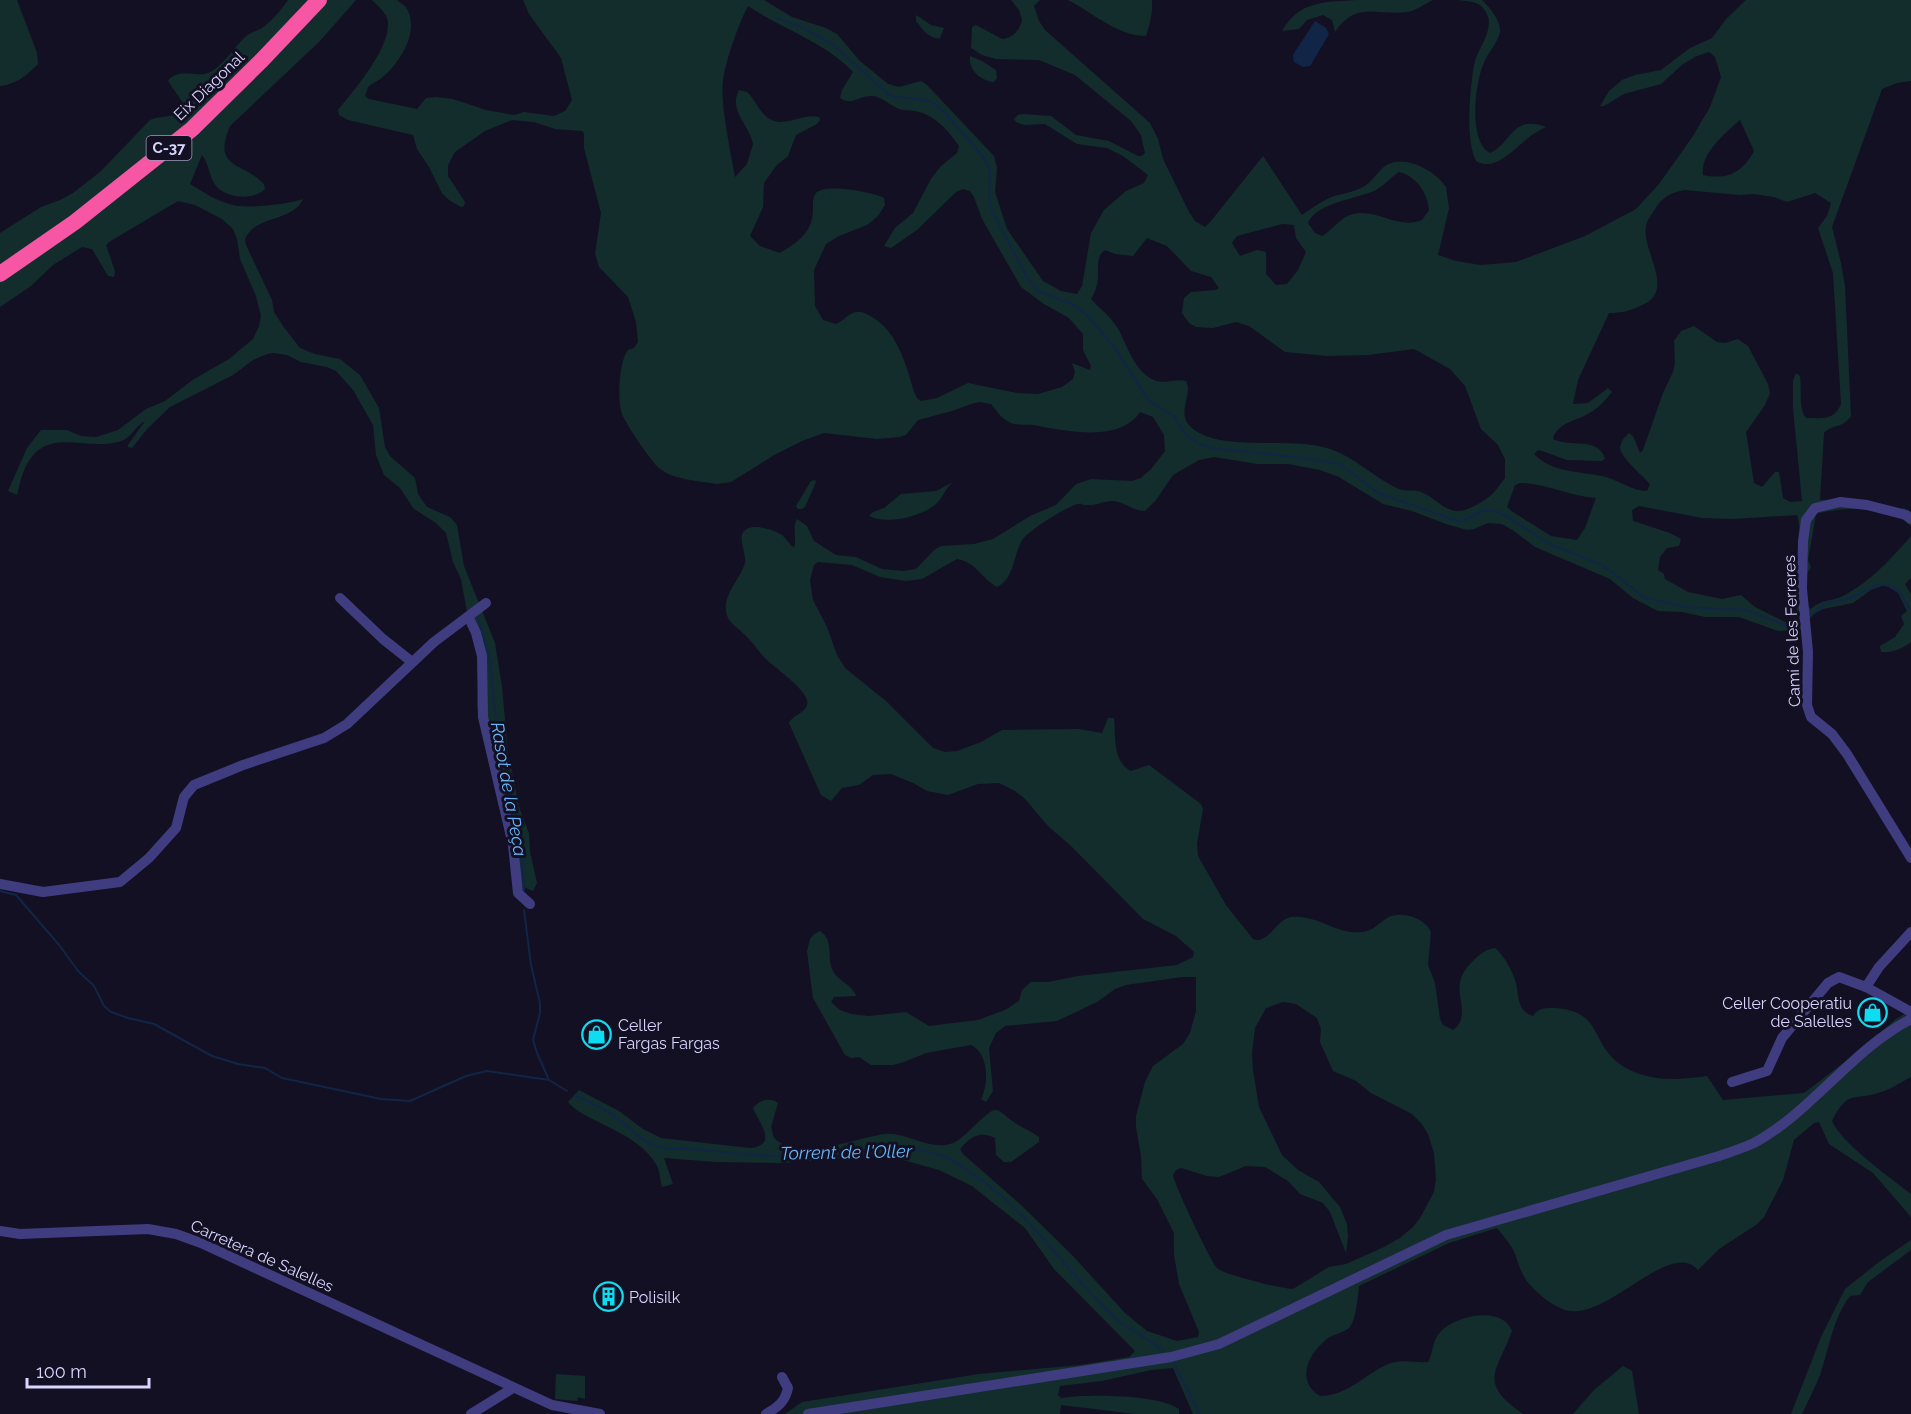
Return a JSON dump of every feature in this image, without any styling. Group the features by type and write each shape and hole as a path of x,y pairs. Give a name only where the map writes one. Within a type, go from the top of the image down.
{"highway":[{"name":"Eix Diagonal","path":"0,274 75,222 192,129 319,0"}],"street":[{"name":"Camí de les Ferreres","path":"1911,519 1906,515 1867,505 1840,502 1815,508 1806,520 1802,589 1808,652 1807,705 1810,717 1832,734 1847,754 1911,858"},
{"path":"340,598 383,639 412,662"},
{"path":"0,884 43,892 120,882 149,858 176,828 184,797 194,785 243,765 324,738 347,724 412,662 453,627 469,618 486,603"},
{"path":"469,618 482,656 483,717 513,845 518,893 530,904"},
{"path":"1866,987 1879,967 1911,932"},
{"path":"1732,1082 1767,1071 1782,1038 1828,982 1839,977 1866,987 1911,1012"},
{"path":"808,1414 1171,1357 1219,1344 1446,1235 1746,1147 1782,1124 1881,1038 1906,1022 1893,1002"},
{"name":"Carretera de Salelles","path":"0,1231 20,1234 148,1229 176,1234 201,1243 552,1405 600,1414"},
{"path":"766,1414 782,1403 786,1395 788,1388 782,1377"},
{"path":"471,1414 513,1388"}],"green space":[{"path":"0,0 17,0 37,53 38,64 21,78 0,86"},
{"path":"288,0 356,0 320,41 230,126 225,140 227,158 264,184 265,189 260,193 247,196 233,195 220,190 202,155 190,184 227,204 239,206 288,203 303,199 298,207 290,212 256,226 249,232 245,240 246,245 272,300 274,312 283,326 300,348 315,354 340,359 360,375 379,408 385,447 390,456 415,478 418,494 427,507 450,517 457,525 464,566 495,643 508,752 519,807 529,833 530,852 537,883 533,891 516,883 511,872 511,858 479,720 477,704 480,664 470,629 461,579 453,562 446,533 436,523 414,509 400,488 384,475 376,455 373,425 353,390 336,371 301,362 287,355 267,354 253,360 233,375 170,407 147,429 132,448 128,445 145,421 121,441 107,444 65,442 41,448 31,457 23,473 17,495 8,491 27,448 41,430 67,430 81,436 96,437 118,430 146,409 165,401 194,379 229,359 253,339 261,316 256,296 240,259 233,229 222,219 195,205 178,201 109,242 106,245 115,271 114,277 108,276 92,249 82,247 53,265 31,286 0,307 0,233 41,207 73,193 100,172 150,120 174,115 182,110 185,106 168,81 178,74 201,74 217,68 245,37 269,22"},
{"path":"372,0 397,0 407,9 411,26 407,44 398,60 385,75 368,87 365,96 369,99 417,109 426,98 437,97 514,115 524,112 554,116 565,111 572,100 561,58 529,14 523,0 764,0 792,17 837,34 860,61 888,84 899,87 921,81 927,85 994,156 997,168 995,192 1007,229 1043,281 1061,291 1077,294 1082,286 1091,233 1104,210 1126,191 1144,183 1148,175 1123,156 1107,148 1077,144 1045,124 1024,125 1014,119 1022,114 1051,116 1076,135 1109,141 1138,156 1145,153 1141,135 1131,121 1075,75 1039,60 996,59 982,55 971,48 972,27 976,25 1002,39 1013,35 1018,30 1022,20 1019,10 1011,0 1040,0 1034,6 1045,30 1150,123 1158,139 1163,159 1189,212 1195,221 1205,227 1263,156 1302,215 1334,196 1365,186 1392,162 1409,162 1427,169 1446,187 1449,208 1438,255 1481,265 1516,262 1585,236 1636,209 1659,184 1693,136 1710,107 1721,77 1715,57 1709,52 1697,56 1683,64 1661,84 1624,94 1600,106 1609,91 1622,80 1661,70 1690,48 1712,38 1727,18 1746,0 1911,0 1911,81 1882,89 1832,227 1845,286 1851,416 1844,423 1824,433 1820,500 1848,499 1900,510 1904,508 1911,512 1911,526 1890,514 1865,509 1816,514 1808,560 1811,567 1805,577 1808,606 1811,609 1820,603 1845,595 1864,583 1911,536 1911,578 1905,584 1911,594 1911,642 1904,647 1881,652 1880,646 1895,637 1904,624 1901,616 1907,611 1898,593 1885,585 1871,590 1853,603 1823,609 1814,614 1800,630 1778,631 1739,617 1705,617 1682,612 1658,611 1633,598 1610,579 1535,547 1502,524 1488,523 1467,530 1412,511 1383,504 1339,477 1320,470 1288,464 1258,464 1214,457 1199,460 1173,475 1156,500 1145,511 1111,501 1073,505 1058,513 1032,530 1023,539 1007,578 997,587 969,563 957,559 922,579 906,581 880,577 852,565 818,562 814,565 810,580 813,600 845,668 886,701 933,748 945,752 957,751 981,742 1002,730 1079,729 1102,733 1108,718 1114,718 1116,748 1125,767 1131,771 1149,765 1201,804 1203,809 1197,844 1198,856 1226,905 1253,939 1263,939 1285,919 1291,917 1309,918 1353,932 1370,930 1387,918 1399,915 1412,917 1424,923 1431,932 1428,965 1435,983 1440,1019 1443,1025 1453,1030 1461,1020 1462,1014 1460,982 1462,975 1480,955 1495,948 1510,969 1516,983 1521,1007 1528,1014 1533,1016 1542,1009 1570,1010 1589,1022 1606,1050 1626,1068 1645,1076 1665,1079 1707,1076 1723,1100 1804,1093 1896,1019 1911,1010 1911,1077 1885,1091 1848,1100 1832,1121 1837,1130 1856,1150 1911,1194 1911,1217 1873,1173 1829,1144 1819,1122 1814,1123 1794,1140 1783,1180 1764,1217 1756,1225 1719,1249 1698,1270 1686,1263 1671,1264 1599,1305 1581,1311 1565,1310 1545,1299 1528,1282 1520,1269 1512,1247 1497,1228 1449,1243 1359,1286 1351,1325 1347,1330 1330,1337 1321,1344 1307,1367 1306,1375 1312,1390 1320,1396 1330,1395 1348,1388 1391,1363 1428,1362 1438,1335 1445,1328 1464,1318 1488,1315 1506,1323 1512,1331 1497,1367 1495,1384 1509,1403 1523,1414 1193,1414 1173,1368 1060,1386 1058,1395 1061,1398 1122,1396 1155,1400 1179,1409 1179,1414 1135,1414 1061,1405 1060,1414 785,1414 802,1402 979,1374 1080,1365 1129,1357 1135,1351 1054,1269 1025,1228 972,1186 939,1170 899,1159 862,1157 782,1163 664,1158 673,1184 662,1187 656,1164 639,1145 584,1115 568,1102 579,1090 619,1111 643,1129 661,1138 750,1148 764,1143 765,1133 753,1108 765,1100 778,1103 771,1127 774,1138 785,1145 798,1148 828,1146 885,1134 901,1135 927,1143 945,1145 964,1136 987,1114 996,1110 1039,1137 1039,1142 1011,1162 1004,1162 996,1155 995,1138 980,1135 972,1138 960,1149 963,1154 1020,1204 1072,1255 1125,1313 1147,1331 1177,1341 1198,1337 1199,1332 1179,1284 1174,1255 1174,1233 1157,1199 1142,1179 1136,1116 1145,1082 1153,1066 1183,1044 1190,1033 1196,1011 1196,977 1126,985 1057,1021 1005,1026 996,1033 989,1048 993,1091 986,1102 981,1099 984,1093 986,1069 981,1055 971,1045 926,1053 893,1065 871,1065 859,1057 851,1058 845,1055 813,998 807,951 810,939 820,931 825,935 829,944 833,971 856,996 834,997 831,1002 840,1010 869,1016 906,1012 929,1026 978,1020 1005,1010 1019,1001 1022,990 1031,982 1048,982 1078,976 1177,965 1193,957 1194,952 1176,936 1143,919 1048,826 1025,799 999,783 978,784 948,795 927,791 891,774 873,775 859,785 842,788 831,801 821,795 789,723 806,707 805,695 796,684 765,658 728,618 726,603 728,596 745,563 742,535 747,529 765,528 782,535 794,548 797,519 807,526 814,541 836,555 856,557 882,569 903,571 916,569 941,546 974,544 993,539 1030,516 1056,505 1076,484 1091,479 1132,481 1141,478 1165,451 1164,435 1153,417 1140,412 1131,422 1119,428 1076,432 1011,423 1002,417 991,404 979,402 918,420 906,435 899,437 877,439 824,433 776,454 731,482 717,484 695,481 665,472 655,464 639,442 620,408 621,371 625,355 638,342 636,322 628,297 599,267 595,254 601,213 584,148 584,133 555,129 534,122 512,120 485,131 455,152 448,165 448,176 465,202 464,206 461,207 449,200 442,193 417,149 413,135 348,120 339,115 338,110 377,56 387,33 387,19","holes":["748,6 842,61 853,72 840,98 852,101 866,96 878,97 899,109 915,111 935,119 946,129 959,146 957,153 940,167 913,213 895,228 884,246 891,248 917,230 956,192 963,189 970,191 982,219 1021,287 1044,304 1069,318 1083,334 1083,350 1091,366 1090,370 1072,363 1075,372 1073,379 1062,387 1038,394 1017,393 968,383 937,398 921,401 914,392 908,370 894,339 879,322 860,312 851,314 836,324 823,320 815,306 814,270 826,244 867,225 878,216 885,205 884,198 849,190 821,190 814,197 812,219 807,231 798,241 780,253 760,246 750,236 763,207 764,183 776,166 788,156 796,135 817,124 820,120 819,117 813,116 774,121 765,115 747,92 739,90 736,105 753,144 747,164 735,177 722,91 726,64","1740,120 1754,151 1744,165 1733,173 1720,176 1703,175 1705,159 1727,131","1399,172 1405,174 1420,186 1429,210 1422,220 1413,222 1396,221 1370,214 1353,214 1344,218 1322,236 1315,233 1308,223 1312,216 1328,206 1369,193","1685,190 1740,195 1754,194 1787,202 1815,193 1831,203 1827,216 1818,228 1833,273 1841,404 1831,416 1806,418 1801,404 1800,376 1796,373 1793,381 1793,408 1802,501 1790,502 1783,498 1779,472 1775,472 1762,487 1754,483 1746,432 1765,405 1770,393 1768,384 1748,346 1738,339 1725,343 1717,342 1694,326 1681,331 1674,341 1673,372 1643,450 1640,453 1633,436 1629,433 1623,439 1620,447 1627,461 1650,484 1647,491 1606,477 1568,471 1550,465 1534,454 1538,450 1567,460 1601,461 1605,459 1597,447 1553,439 1555,433 1563,425 1594,410 1612,392 1608,388 1588,403 1573,404 1578,380 1609,313 1618,313 1640,306 1651,300 1656,291 1657,281 1648,247 1646,226 1661,201 1676,192","1282,224 1294,225 1296,238 1306,252 1298,270 1287,284 1276,285 1266,274 1266,252 1257,250 1240,256 1232,243 1237,236","1147,238 1167,246 1191,271 1211,277 1219,288 1191,292 1184,298 1182,313 1189,323 1196,327 1213,328 1236,322 1249,326 1285,352 1327,356 1368,355 1414,349 1450,369 1465,386 1481,429 1498,445 1505,459 1505,478 1483,501 1470,508 1457,511 1447,508 1421,492 1399,489 1346,456 1327,448 1312,445 1224,441 1196,431 1185,419 1188,393 1186,381 1158,381 1141,371 1114,323 1091,299 1097,285 1098,266 1102,253 1105,250 1115,254 1133,256","1520,483 1596,498 1585,528 1577,540 1551,536 1507,507 1515,485","1639,506 1702,518 1733,519 1797,515 1800,541 1799,562 1796,572 1786,583 1791,588 1800,622 1785,622 1755,607 1741,595 1722,599 1688,592 1665,579 1664,574 1658,570 1660,557 1667,548 1679,546 1681,539 1633,521 1632,510","1283,1002 1296,1004 1317,1018 1321,1029 1320,1042 1333,1071 1356,1081 1371,1093 1412,1114 1428,1134 1434,1153 1436,1179 1434,1192 1413,1227 1384,1247 1346,1264 1329,1267 1293,1289 1254,1281 1217,1268 1193,1223 1173,1175 1181,1168 1219,1177 1246,1166 1265,1167 1288,1181 1300,1194 1323,1203 1330,1212 1346,1253 1347,1224 1340,1207 1319,1182 1298,1170 1282,1155 1259,1107 1252,1053 1255,1028 1266,1008"]},
{"path":"1068,0 1152,0 1151,18 1146,36 1115,28"},
{"path":"1359,0 1433,0 1407,12 1359,13 1343,22 1335,32 1332,20 1323,15 1307,20 1299,29 1282,31 1297,13 1305,8 1324,3"},
{"path":"1458,0 1482,0 1494,14 1500,27 1499,36 1480,74 1476,98 1476,125 1483,147 1490,153 1503,144 1518,127 1525,124 1546,127 1505,157 1490,164 1476,161 1469,128 1474,65 1487,32 1488,19 1480,5"},
{"path":"916,15 931,25 944,28 940,38 926,33 916,21"},
{"path":"970,56 996,70 997,78 994,82 976,74 971,66"},
{"path":"815,480 805,507 798,509 796,506 811,481"},
{"path":"953,482 936,504 922,513 894,520 876,519 869,516 884,508 901,494 936,491"},
{"path":"1911,1240 1911,1250 1868,1282 1860,1295 1850,1296 1839,1314 1820,1375 1802,1414 1791,1414 1821,1337 1845,1289"},
{"path":"1623,1366 1632,1371 1639,1414 1573,1414 1594,1390"},
{"path":"556,1374 585,1376 585,1399 578,1397 577,1401 555,1399"}],"water":[{"path":"1315,21 1326,28 1329,34 1310,66 1303,67 1294,62 1293,55"}],"waterway":[{"path":"776,18 797,25 831,43 888,94 932,102 944,112 988,165 992,211 1029,281 1039,291 1074,305 1086,314 1116,349 1148,400 1175,417 1181,429 1199,444 1213,448 1340,464 1378,493 1457,521 1464,521 1484,510 1499,512 1550,544 1602,565 1645,598 1685,607 1746,610 1782,624 1797,627 1801,624"},
{"path":"1810,616 1826,603 1848,599 1879,584 1893,587 1911,610"},
{"name":"Rasot de la Peça","path":"478,618 490,660 499,748 520,829 524,890"},
{"path":"0,891 16,895 60,946 78,971 94,986 104,1006 111,1012 154,1024 212,1056 238,1064 265,1068 282,1078 381,1099 410,1101 466,1076 487,1071 549,1080 567,1091"},
{"name":"Rasot de la Peça","path":"524,910 531,965 540,1003 540,1013 533,1040 549,1080"},
{"name":"Torrent de l'Oller","path":"575,1095 608,1112 644,1140 663,1148 772,1156 894,1148 930,1152 948,1158 992,1188 1011,1205 1115,1318 1164,1351"},
{"name":"Torrent de l'Oller","path":"1174,1364 1200,1414"}],"place":[{"name":"Celler Cooperatiu de Salelles","path":"1873,1012"},
{"name":"Celler Fargas Fargas","path":"597,1034"},
{"name":"Polisilk","path":"608,1297"}]}
